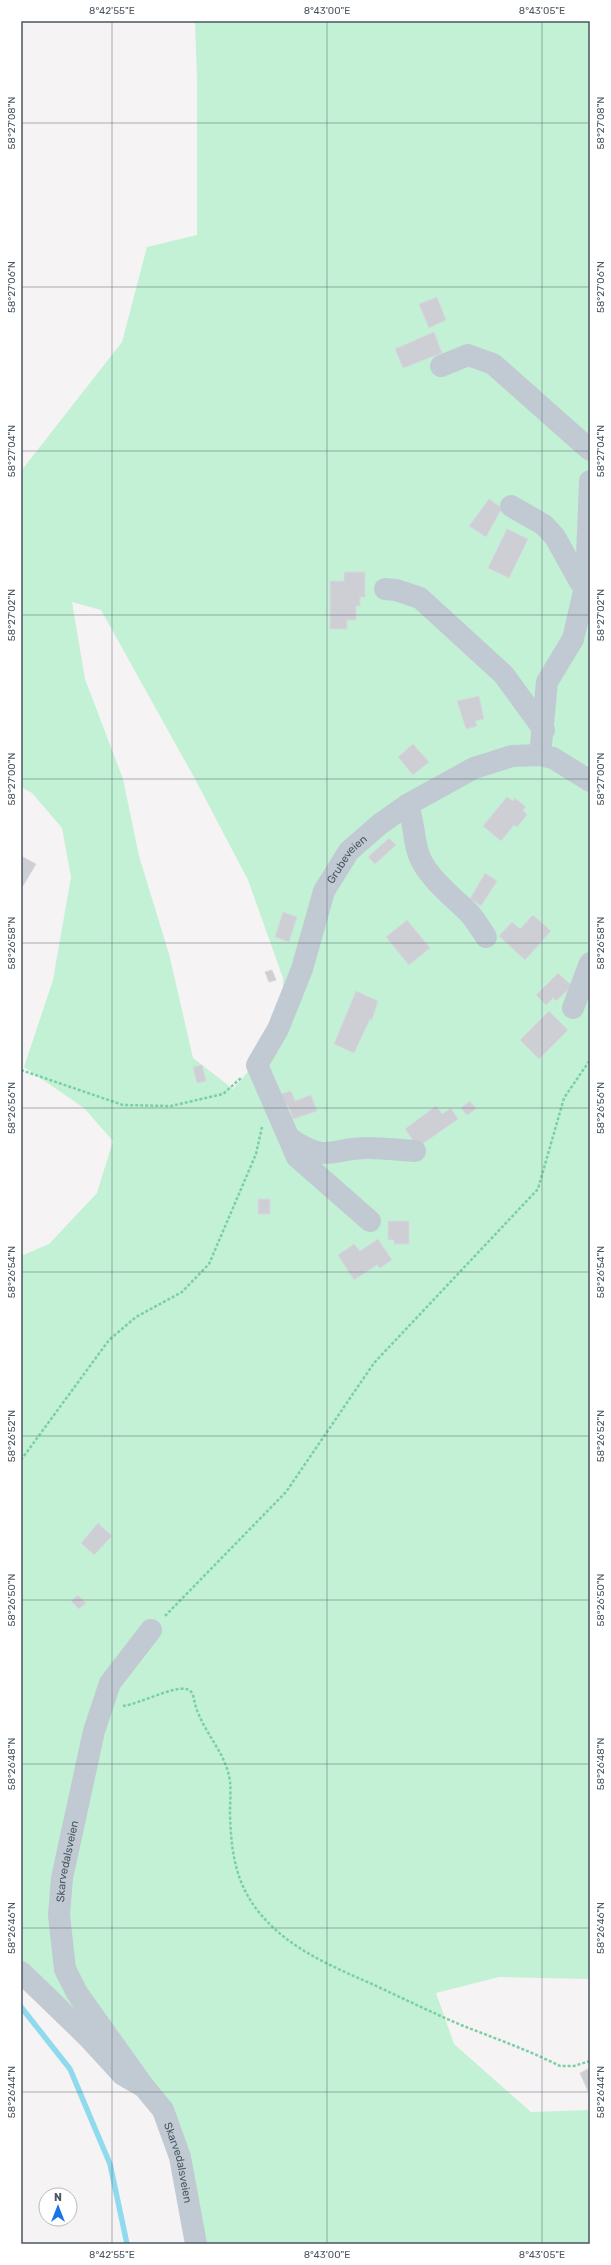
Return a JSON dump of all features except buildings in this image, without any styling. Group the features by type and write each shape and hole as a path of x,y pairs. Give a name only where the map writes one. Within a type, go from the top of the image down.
{"street":[{"path":"441,366 468,355 493,364 590,450"},
{"path":"540,755 544,730 547,682 573,639 586,583 590,481"},
{"path":"511,506 544,525 555,537 580,582 586,583"},
{"path":"385,589 396,590 420,598 504,675 544,730"},
{"name":"Grubeveien","path":"257,1065 278,1029 302,969 324,891 349,851 380,824 408,805 474,768 512,756 540,755 552,758 590,781"},
{"path":"408,805 415,842 421,861 433,878 471,916 486,936"},
{"path":"573,1008 590,963"},
{"path":"257,1065 297,1157 309,1165 370,1221"},
{"path":"289,1137 310,1151 324,1154 367,1148 415,1151"},
{"name":"Skarvedalsveien","path":"151,1630 110,1683 94,1730 62,1878 59,1915 65,1969 77,1992 144,2087 163,2110 180,2157 196,2244"},
{"name":"Skarvedalsveien","path":"21,1972 88,2037 123,2075 144,2087"}],"path":[{"path":"151,1630 286,1492 374,1363 538,1189 564,1098 590,1060"},
{"path":"21,1070 123,1106 171,1106 223,1094 257,1065"},
{"path":"21,1460 109,1340 136,1317 182,1292 209,1264 256,1154 262,1124"},
{"path":"103,1703 118,1706 134,1704 175,1689 185,1689 191,1692 194,1697 196,1708 222,1756 230,1781 230,1830 234,1867 242,1888 258,1912 276,1931 312,1957 459,2024 560,2066 574,2066 590,2060"}],"green space":[{"path":"195,21 590,21 590,1979 499,1977 436,1993 454,2044 531,2112 590,2110 590,2244 203,2244 163,2119 21,1985 21,1256 49,1244 97,1193 113,1141 84,1108 24,1067 53,980 71,877 62,828 32,793 21,787 21,471 122,342 147,247 197,235 197,79","holes":["72,602 101,610 195,779 248,880 283,978 283,1031 233,1089 193,1058 169,954 139,856 123,779 85,679"]}],"waterway":[{"path":"21,2007 70,2069 110,2164 127,2244"}]}
